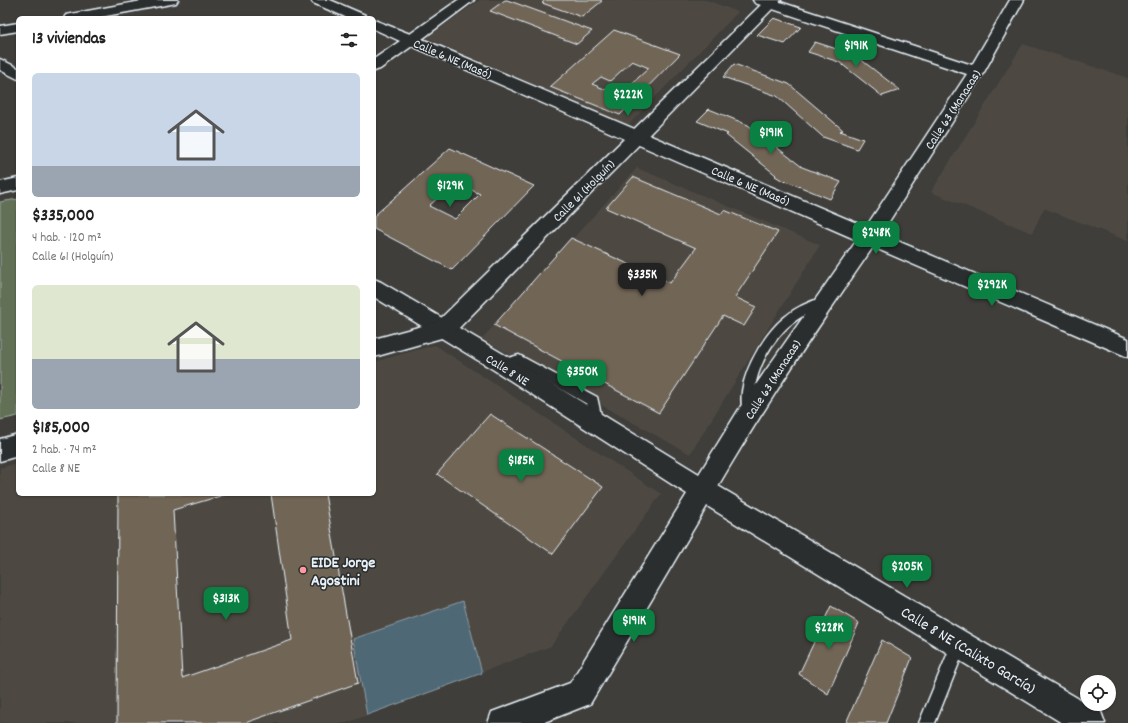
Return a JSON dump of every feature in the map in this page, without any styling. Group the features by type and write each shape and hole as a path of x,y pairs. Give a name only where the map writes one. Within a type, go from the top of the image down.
{"street":[{"path":"82,16 171,0"},
{"path":"318,0 355,16"},
{"path":"376,65 466,0"},
{"name":"Calle 63 (Manacas)","path":"503,723 580,694 749,413 824,301 870,236 976,72 1017,0"},
{"path":"768,1 976,72"},
{"name":"Calle 61 (Holguín)","path":"376,347 444,329 637,136 768,1"},
{"name":"Calle 6 NE (Masó)","path":"376,25 1128,348"},
{"path":"0,30 16,27"},
{"path":"0,64 16,73"},
{"path":"0,188 16,184"},
{"name":"Calle 8 NE","path":"376,288 502,364 702,490"},
{"path":"0,450 16,446"},
{"name":"Calle 8 NE (Calixto García)","path":"702,490 1090,723"}],"lane":[{"path":"927,723 959,643"}],"shaded area":[{"path":"480,0 706,0 738,12 628,125 427,38"},
{"path":"1023,44 1128,78 1128,241 1044,208 1032,233 931,192"},
{"path":"637,168 820,245 690,454 482,339"},
{"name":"EIDE Jorge Agostini","path":"435,345 661,494 551,646 346,723 0,723 0,468 16,464 16,496 376,496 376,361"}],"green space":[{"path":"16,199 16,416 0,420 0,202"}],"water":[{"path":"463,601 482,673 367,715 353,639"}],"building":[{"path":"505,0 592,31 577,44 490,11"},
{"path":"545,0 602,1 582,17 542,3"},
{"path":"774,18 801,27 785,44 757,35"},
{"path":"614,30 680,54 620,115 550,87","holes":["632,61 649,68 619,95 592,84 601,77 610,81"]},
{"path":"815,42 855,55 900,90 882,96 839,62 808,52"},
{"path":"734,64 789,84 843,130 840,131 863,139 857,149 823,137 777,96 723,77"},
{"path":"709,109 748,125 802,167 841,182 830,199 786,181 785,182 775,176 776,175 726,135 728,134 697,121"},
{"path":"450,148 534,186 452,270 376,230 376,214","holes":["455,182 480,194 455,219 429,206"]},
{"path":"633,177 721,214 724,210 778,232 735,297 756,307 744,326 723,316 659,413 494,325 571,238 670,283 696,248 606,208"},
{"path":"490,414 603,487 553,554 437,474"},
{"path":"118,496 220,496 173,510 182,678 292,640 271,496 325,496 358,683 245,723 117,723"},
{"path":"831,606 859,623 828,694 799,674"},
{"path":"882,640 912,658 886,723 846,723"}],"place":[{"name":"EIDE Jorge Agostini","path":"303,570"}]}
